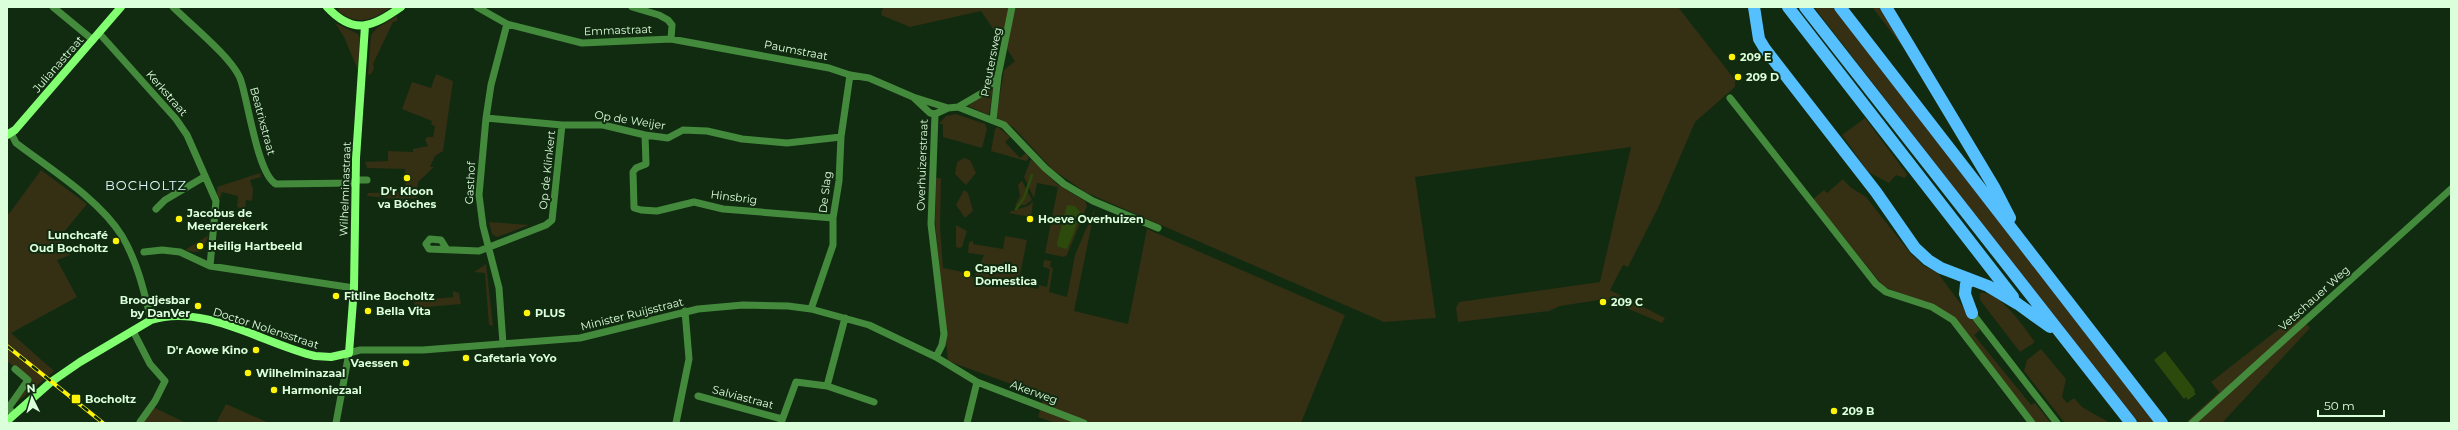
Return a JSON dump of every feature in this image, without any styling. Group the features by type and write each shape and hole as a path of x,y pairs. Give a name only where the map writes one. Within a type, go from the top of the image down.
{"highway":[{"path":"1754,7 1759,39 1776,65 1872,188 1915,248 1928,260 1988,286 2018,304 2062,336"},
{"path":"1805,7 2131,423"},
{"path":"1840,7 2162,423"},
{"path":"1886,7 1994,187 2024,246"},
{"path":"1790,9 2018,304"},
{"path":"1972,280 1966,284 1965,294 1972,312"}],"street":[{"name":"Kerkstraat","path":"53,7 96,37 176,119 187,135 216,202 210,266"},
{"name":"Julianastraat","path":"9,134 121,7"},
{"name":"Beatrixstraat","path":"173,7 238,72 262,161 271,181 276,184 356,182"},
{"path":"327,7 340,20 351,25 365,26 382,20 401,7"},
{"name":"Emmastraat","path":"477,7 507,24 582,44 671,39"},
{"path":"632,7 668,20 672,25 671,39"},
{"name":"Preutersweg","path":"993,120 998,76 1012,7"},
{"name":"Gasthof","path":"503,344 499,288 483,226 479,195 486,118 491,85 507,24"},
{"name":"Wilhelminastraat","path":"349,353 354,288 356,182 365,26"},
{"name":"Paumstraat","path":"671,39 802,63 879,81 913,97 948,108"},
{"name":"De Slag","path":"811,309 833,244 833,218 839,181 841,137 850,75"},
{"path":"958,107 982,94 998,76"},
{"name":"Paumstraat","path":"913,97 930,113 935,114"},
{"path":"1730,98 1876,284 1886,292 1932,307 1953,320 2032,423"},
{"name":"Overhuizerstraat","path":"936,357 942,345 944,334 931,224 935,114 948,108 958,107 993,120 1008,128 1045,168 1064,184 1093,201 1158,228"},
{"name":"Op de Weijer","path":"486,118 562,125 603,125 645,135 668,138 683,130 707,131 742,139 787,143 841,137"},
{"name":"Op de Klinkert","path":"489,247 546,225 552,220 562,125"},
{"path":"9,134 16,143 100,209 122,236 138,271 151,320"},
{"name":"Hinsbrig","path":"645,135 646,164 636,168 633,172 634,208 657,211 694,202 723,209 833,218"},
{"path":"156,209 165,200 204,177"},
{"path":"356,182 367,180"},
{"name":"Vetschauer Weg","path":"2192,423 2451,189"},
{"path":"446,248 475,251 489,247"},
{"path":"144,252 162,250 180,252 210,266 354,288"},
{"name":"Minister Ruijsstraat","path":"349,353 360,350 422,350 598,335 639,322 685,311 743,304 788,306 811,309 845,318 897,337 936,357 977,382"},
{"path":"676,423 689,359 685,311"},
{"path":"1972,312 2057,423"},
{"name":"Doctor Nolensstraat","path":"10,418 51,382 80,362 151,320 170,316 195,318 246,331 315,356 331,357 349,353"},
{"path":"827,386 845,318"},
{"path":"133,331 150,364 165,381 158,396 140,422"},
{"path":"338,422 349,353"},
{"path":"10,418 9,407 28,380 15,369"},
{"path":"782,421 796,382 827,386 874,402"},
{"path":"967,423 977,382"},
{"name":"Akerweg","path":"977,382 1084,423"},
{"name":"Salviastraat","path":"698,396 782,421"}],"shaded area":[{"path":"339,7 392,7 372,18 359,20 345,16 338,11"},
{"path":"883,7 1678,7 1735,80 1735,87 1695,122 1658,208 1628,267 1623,265 1610,290 1665,318 1662,323 1605,299 1560,306 1549,311 1458,322 1456,308 1459,302 1600,282 1631,147 1415,177 1436,318 1384,322 1085,192 1052,169 1013,127 996,118 1004,70 1015,61 981,11 910,27 881,15"},
{"path":"1814,7 1833,7 2155,423 2139,423 2065,332"},
{"path":"1872,7 1882,7 1902,46"},
{"path":"397,16 397,21 393,22 373,64 374,68 371,74 368,75 371,35 377,28"},
{"path":"335,23 358,34 360,38 358,70 344,37"},
{"path":"436,74 453,81 443,151 435,156 430,167 434,167 418,182 417,198 398,199 367,196 368,193 406,192 405,169 367,168 365,162 388,161 388,151 413,152 413,149 428,146 425,140 427,137 433,137 435,126 431,125 432,121 402,109 412,82 431,88"},
{"path":"993,88 989,115 968,106"},
{"path":"956,114 985,124 987,129 982,148 943,137 943,124 939,124 946,116"},
{"path":"1865,118 1907,174 1905,178 1896,175 1889,183 1868,172 1842,135"},
{"path":"998,127 1010,137 1005,142 1020,158 1026,153 1029,158 1026,161 991,151 995,129"},
{"path":"964,158 970,160 976,173 966,185 955,174 957,162"},
{"path":"1031,159 1058,185 1085,201 1087,206 1067,255 1064,257 1045,253 1058,187 1037,183 1034,198 1024,177"},
{"path":"41,170 87,204 59,238 70,255 57,260 77,297 11,333 54,371 15,404 32,381 7,361 7,348 34,370 7,345 7,213 9,214"},
{"path":"260,173 261,177 250,180 253,189 252,201 246,200 243,228 238,228 243,209 237,207 238,196 222,192 220,198 217,198 217,187"},
{"path":"936,178 941,178 940,228 943,268 963,272 963,275 974,277 984,255 968,253 969,242 973,241 973,244 1003,249 1005,236 1027,240 1018,285 1038,289 1039,285 1047,287 1050,269 1043,267 1044,260 1051,261 1050,267 1053,268 1049,292 1067,297 1075,255 1095,208 1074,311 1128,324 1147,229 1345,315 1301,423 1055,423 1038,417 1044,396 948,361 935,221"},
{"path":"1843,179 1850,187 1866,197 1911,254 1924,266 1937,272 1980,330 1974,335 2031,405 2035,403 2051,423 2036,423 1976,345 1948,314 1883,286 1813,199 1824,190 1827,193"},
{"path":"1022,181 1032,200 1025,205 1015,206 1020,196 1018,185"},
{"path":"964,190 968,193 973,211 965,218 956,205"},
{"path":"1033,202 1031,217 1009,213 1028,206"},
{"path":"1067,205 1075,206 1080,212 1074,233 1067,249 1058,247 1057,243"},
{"path":"489,222 529,225 497,237 492,234"},
{"path":"956,225 967,231 962,247 959,248 956,247"},
{"path":"209,235 202,251 195,252 185,250"},
{"path":"486,264 493,326 489,325 485,273 474,272"},
{"path":"453,291 459,293 461,304 415,308 414,301 453,297"},
{"path":"1980,293 1987,293 2003,303 2035,342 2020,352 1980,300"},
{"path":"2298,314 2310,328 2222,423 2185,423 2219,392 2211,382"},
{"path":"2041,349 2066,379 2062,397 2067,403 2074,398 2082,407 2110,423 2065,423 2024,371 2027,360"},
{"path":"2165,351 2195,390 2194,392 2196,394 2188,400 2186,397 2184,399 2154,360"},
{"path":"226,404 269,423 216,423"},
{"path":"151,406 186,423 137,423"}],"waterway":[{"path":"1016,209 1024,198 1032,175"}],"railway":[{"path":"7,346 103,423"}],"place":[{"name":"209 E","path":"1732,57"},
{"name":"209 D","path":"1738,77"},
{"name":"D'r Kloon va Bóches","path":"407,178"},
{"name":"Jacobus de Meerderekerk","path":"179,219"},
{"name":"Hoeve Overhuizen","path":"1030,219"},
{"name":"Lunchcafé Oud Bocholtz","path":"116,241"},
{"name":"Heilig Hartbeeld","path":"200,246"},
{"name":"Capella Domestica","path":"967,274"},
{"name":"Fitline Bocholtz","path":"336,296"},
{"name":"209 C","path":"1603,302"},
{"name":"Broodjesbar by DanVer","path":"198,306"},
{"name":"Bella Vita","path":"368,311"},
{"name":"PLUS","path":"527,313"},
{"name":"D'r Aowe Kino","path":"256,350"},
{"name":"Cafetaria YoYo","path":"466,358"},
{"name":"Vaessen","path":"406,363"},
{"name":"Wilhelminazaal","path":"248,373"},
{"name":"Harmoniezaal","path":"274,390"},
{"name":"Bocholtz","path":"76,399"},
{"name":"209 B","path":"1834,411"}],"district":[{"name":"BOCHOLTZ","path":"146,185"}]}
